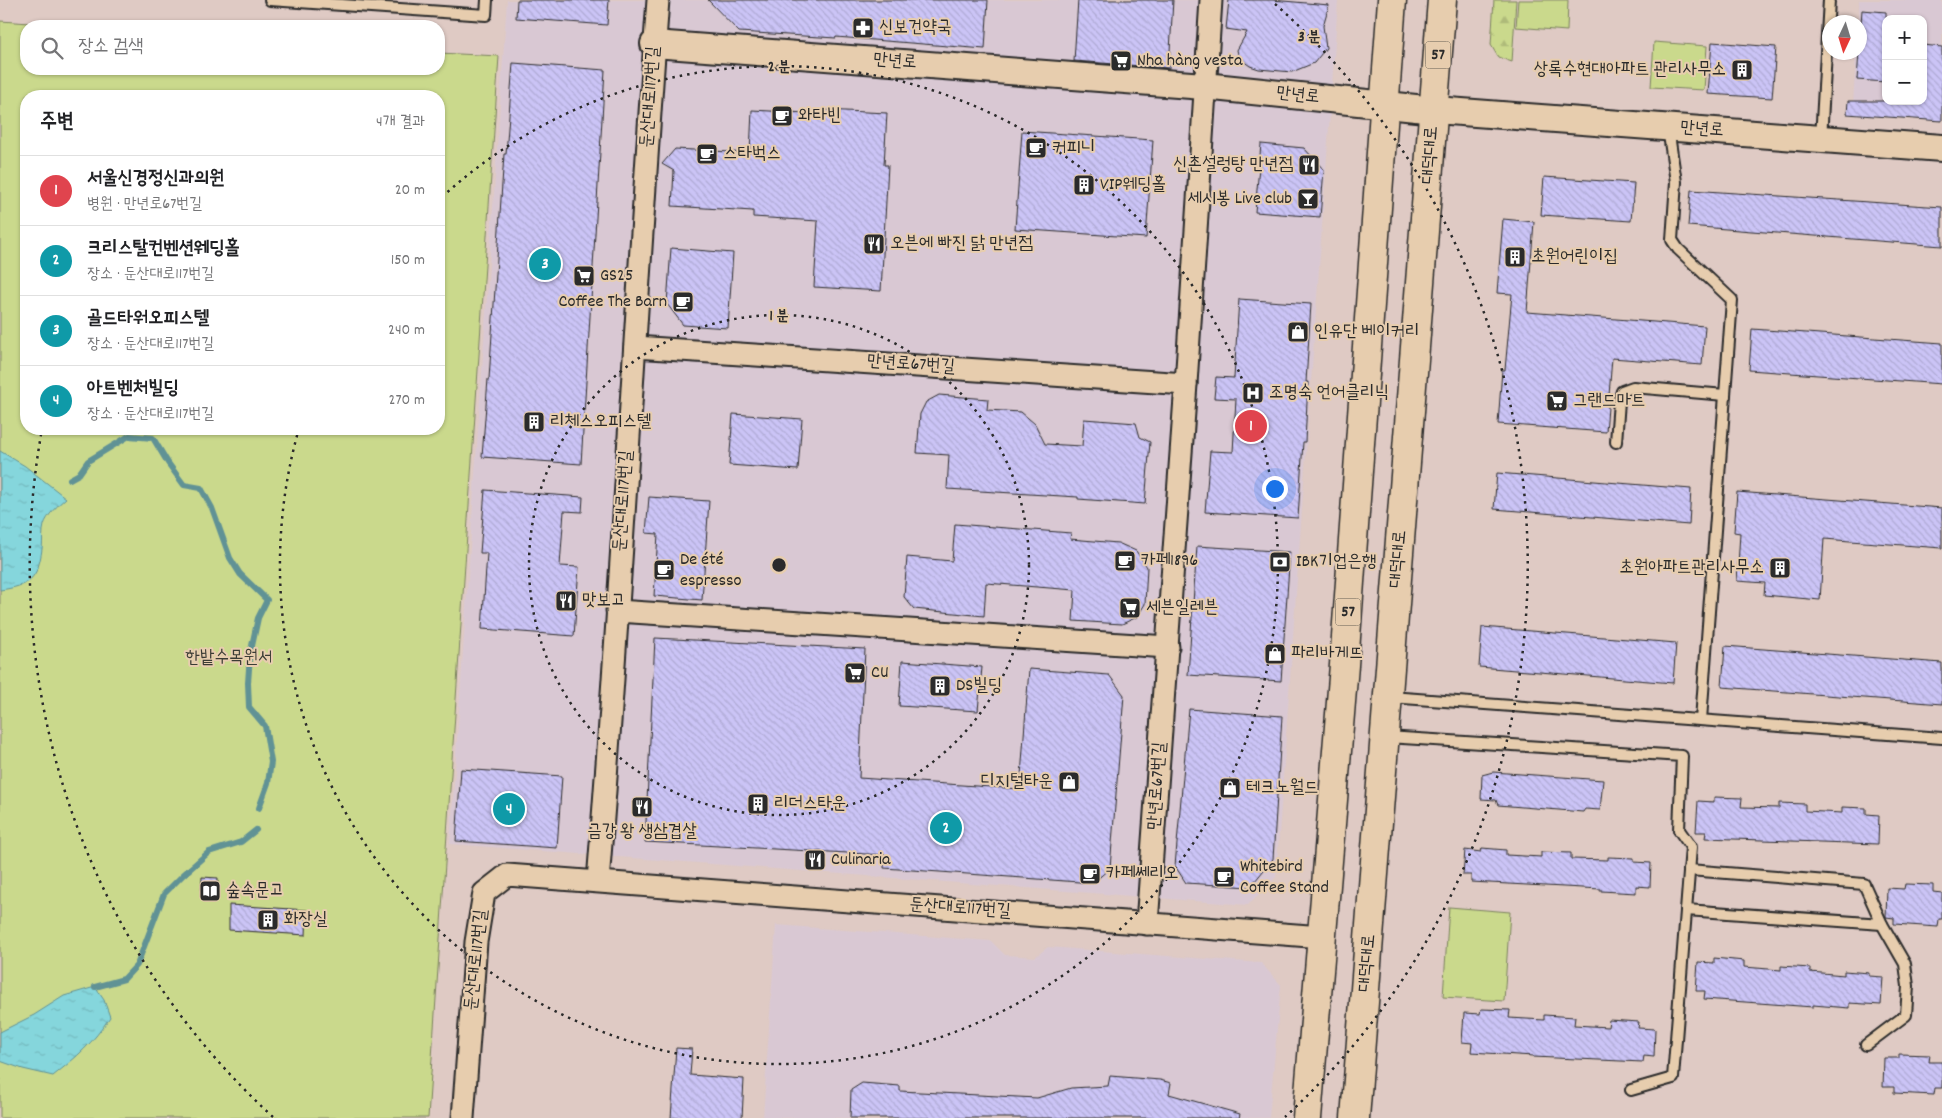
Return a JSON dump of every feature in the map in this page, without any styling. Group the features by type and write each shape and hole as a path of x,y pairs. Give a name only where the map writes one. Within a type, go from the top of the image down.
{"main road":[{"name":"57","path":"1307,1118 1344,665 1386,105 1392,0"},
{"name":"대덕대로","path":"1355,1118 1435,110 1442,0"}],"street":[{"name":"둔산대로117번길","path":"598,882 610,741 658,0"},
{"name":"만년로67번길","path":"1147,924 1168,647 1211,0"},
{"name":"만년로","path":"654,44 1204,86 1435,110 1942,148"},
{"name":"만년로67번길","path":"635,347 1186,384"},
{"path":"617,611 1168,647"},
{"name":"둔산대로117번길","path":"463,1118 476,942 484,893 507,875 1322,937"}],"lane":[{"path":"270,0 486,15 488,0"},
{"path":"1820,139 1829,0"},
{"path":"1668,127 1676,182 1672,240 1678,249 1732,300 1701,720"},
{"path":"1616,442 1619,401 1622,391 1633,388 1725,395"},
{"path":"1389,697 1942,738"},
{"path":"1386,737 1682,756 1679,830 1691,847 1673,1078 1630,1090"},
{"path":"1690,870 1864,884 1882,924 1905,964 1908,986 1906,1014 1866,1045"},
{"path":"1686,910 1882,924"}],"shaded area":[{"path":"507,0 1338,0 1276,877 1248,905 450,844"},
{"path":"1859,0 1942,0 1942,113 1853,106 1856,60 1867,60 1867,15 1859,15"},
{"path":"776,925 991,941 1005,955 1035,957 1048,947 1261,963 1281,985 1269,1118 763,1118"}],"green space":[{"path":"1494,0 1516,0 1512,62 1498,57 1491,45"},
{"path":"1518,0 1568,0 1567,31 1516,27"},
{"name":"한밭수목원서","path":"0,21 20,22 20,75 445,75 445,53 499,56 428,1118 0,1118"},
{"path":"1654,42 1707,46 1704,90 1651,87"},
{"path":"1449,907 1510,912 1504,1001 1443,997"}],"water":[{"path":"0,451 25,466 66,498 53,510 45,521 42,549 35,574 25,583 0,590"},
{"path":"95,987 104,1000 110,1017 84,1049 53,1076 0,1061 0,1032 34,1015 64,996"}],"building":[{"path":"517,0 609,0 607,25 516,18"},
{"path":"708,0 988,0 985,49 836,37 739,32"},
{"path":"1078,0 1173,0 1169,68 1074,61"},
{"path":"1229,0 1272,0 1329,5 1323,26 1326,48 1314,63 1292,72 1259,69 1250,66 1239,58 1237,50 1247,32 1226,29"},
{"path":"1862,10 1886,12 1886,15 1882,15 1882,82 1857,80 1858,60 1867,60 1867,15 1862,15"},
{"name":"상록수현대아파트 관리사무소","path":"1712,42 1776,47 1772,98 1708,94"},
{"path":"1927,45 1942,47 1942,121 1847,114 1848,101 1882,101 1882,105 1927,105"},
{"path":"513,63 605,70 581,464 482,457 504,154 506,154"},
{"path":"752,110 824,114 824,110 887,113 884,165 888,165 881,291 814,287 818,221 753,217 753,211 672,206 674,171 662,164 675,149 750,153"},
{"name":"VIP웨딩홀","path":"1022,131 1153,140 1146,238 1015,229"},
{"path":"1261,144 1304,148 1324,170 1320,217 1255,212"},
{"path":"1544,177 1634,183 1631,221 1541,215"},
{"path":"1691,190 1942,207 1942,246 1688,226"},
{"path":"1503,219 1534,222 1527,312 1705,326 1702,365 1612,358 1606,432 1498,424 1502,370 1505,370 1512,294 1497,293"},
{"path":"671,248 733,253 728,328 683,325 667,304"},
{"path":"1239,299 1311,304 1306,382 1308,382 1305,442 1303,442 1298,518 1205,512 1210,451 1233,452 1236,399 1214,398 1216,377 1234,378"},
{"path":"1752,329 1942,343 1942,384 1749,370"},
{"path":"939,395 988,399 987,410 1021,412 1035,424 1045,444 1082,446 1084,419 1136,423 1140,437 1150,442 1145,504 1078,499 1078,497 947,489 949,455 917,453 920,414 926,402"},
{"path":"733,414 802,419 798,470 729,465"},
{"path":"1497,473 1691,489 1689,525 1494,509"},
{"path":"485,490 583,497 582,512 564,511 560,566 579,567 574,636 482,629 487,553 480,553"},
{"path":"1737,492 1942,508 1942,548 1824,539 1820,600 1764,595 1765,583 1737,581 1740,533 1734,532"},
{"path":"649,497 709,501 702,600 654,596 658,534 646,533"},
{"path":"955,524 1071,533 1070,539 1118,543 1136,551 1147,567 1145,604 1137,617 1122,624 1073,621 1075,590 986,583 984,616 914,609 904,597 907,557 952,561"},
{"path":"1197,546 1290,552 1281,681 1188,675"},
{"path":"1482,627 1676,643 1673,683 1479,667"},
{"path":"655,638 865,649 859,778 1020,789 1029,669 1109,675 1124,695 1110,868 1093,883 884,868 885,855 645,842"},
{"path":"1725,646 1942,663 1942,704 1722,687"},
{"name":"DS빌딩","path":"902,661 982,667 978,711 899,706"},
{"name":"테크노월드","path":"1189,709 1282,716 1273,859 1250,887 1186,883 1175,866"},
{"path":"461,769 562,776 557,848 456,841"},
{"path":"1493,772 1603,780 1600,810 1585,809 1583,812 1498,805 1496,800 1481,799 1482,775"},
{"path":"1714,797 1742,798 1741,807 1779,808 1779,803 1805,804 1805,811 1842,813 1842,807 1866,808 1866,814 1879,815 1878,844 1705,838 1706,832 1696,832 1698,801 1714,802"},
{"path":"1482,848 1506,850 1506,855 1541,857 1541,852 1571,853 1571,859 1608,860 1608,857 1634,858 1634,862 1651,863 1650,887 1636,886 1636,893 1601,891 1601,889 1471,882 1471,875 1463,875 1465,850 1481,852"},
{"name":"숲속문고","path":"202,877 218,878 217,899 201,897"},
{"path":"1905,884 1933,885 1933,892 1942,893 1942,919 1939,919 1938,927 1894,924 1894,918 1886,917 1887,888 1904,889"},
{"name":"화장실","path":"229,905 307,910 306,935 229,930"},
{"path":"1714,958 1744,961 1744,967 1781,970 1781,966 1810,968 1810,972 1844,975 1844,971 1869,973 1869,976 1883,977 1881,1005 1849,1003 1849,1008 1813,1005 1813,1007 1704,999 1705,991 1696,991 1698,962 1714,963"},
{"path":"1481,1009 1510,1010 1509,1018 1544,1020 1544,1015 1575,1017 1574,1025 1608,1027 1609,1020 1639,1022 1638,1028 1655,1029 1654,1057 1644,1056 1643,1062 1471,1052 1472,1043 1462,1042 1464,1013 1480,1014"},
{"path":"676,1048 692,1049 690,1075 744,1079 742,1118 671,1118"},
{"path":"1899,1054 1930,1055 1929,1062 1942,1062 1942,1088 1935,1088 1934,1095 1894,1093 1894,1087 1883,1087 1884,1058 1899,1058"},
{"path":"1110,1076 1160,1080 1171,1083 1169,1094 1240,1114 1239,1118 850,1118 851,1090 862,1083 900,1086 900,1091 1037,1098 1071,1088 1108,1086"}],"waterway":[{"path":"70,479 79,474 88,461 129,436 153,438 184,485 201,488 212,508 230,558 240,574 267,600 258,618 250,655 248,683 249,707 265,726 271,762 268,783 259,808"},
{"path":"95,987 124,979 137,965 164,894 183,875 209,852 241,842 256,830"}],"place":[{"name":"신보건약국","path":"863,28"},
{"name":"Nha hàng vesta","path":"1121,61"},
{"name":"상록수현대아파트 관리사무소","path":"1742,70"},
{"name":"와타빈","path":"782,116"},
{"name":"커피니","path":"1036,148"},
{"name":"스타벅스","path":"707,154"},
{"name":"신촌설렁탕 만년점","path":"1309,165"},
{"name":"VIP웨딩홀","path":"1084,185"},
{"name":"세시봉 Live club","path":"1308,199"},
{"name":"오븐에 빠진 닭 만년점","path":"874,244"},
{"name":"초원어린이집","path":"1515,257"},
{"name":"골드타워오피스텔","path":"545,264"},
{"name":"GS25","path":"584,276"},
{"name":"Coffee The Barn","path":"683,302"},
{"name":"인유단 베이커리","path":"1298,332"},
{"name":"조명숙 언어클리닉","path":"1253,393"},
{"name":"그랜드마트","path":"1557,401"},
{"name":"리체스오피스텔","path":"534,422"},
{"name":"서울신경정신과의원","path":"1251,426"},
{"name":"카페1896","path":"1125,561"},
{"name":"IBK기업은행","path":"1280,562"},
{"name":"초원아파트관리사무소","path":"1780,568"},
{"name":"De été espresso","path":"664,570"},
{"name":"맛보고","path":"566,601"},
{"name":"세븐일레븐","path":"1130,608"},
{"name":"파리바게뜨","path":"1275,654"},
{"name":"CU","path":"855,673"},
{"name":"DS빌딩","path":"940,686"},
{"name":"디지털타운","path":"1069,782"},
{"name":"테크노월드","path":"1230,788"},
{"name":"리더스타운","path":"758,804"},
{"name":"금강 왕 생삼겹살","path":"642,807"},
{"name":"아트벤처빌딩","path":"509,809"},
{"name":"크리스탈컨벤션웨딩홀","path":"946,828"},
{"name":"Culinaria","path":"815,860"},
{"name":"카페쎄리오","path":"1090,874"},
{"name":"Whitebird Coffee Stand","path":"1224,877"},
{"name":"숲속문고","path":"210,891"},
{"name":"화장실","path":"268,920"}]}
